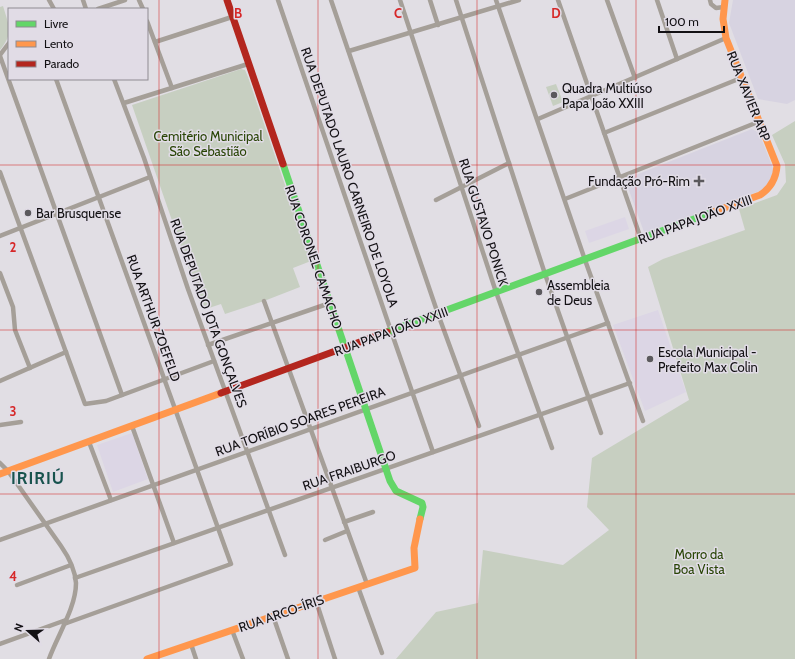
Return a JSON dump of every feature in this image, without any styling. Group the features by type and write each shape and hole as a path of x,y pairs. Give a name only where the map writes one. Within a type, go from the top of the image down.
{"main road":[{"name":"RUA CORONEL CAMACHO","path":"227,0 392,486 396,491 422,503 423,507 414,548 415,568"},
{"name":"RUA XAVIER ARP","path":"724,3 723,24 726,38 758,122 777,166 776,179"},
{"name":"RUA PAPA JOÃO XXIII","path":"0,474 760,195 769,188 776,179"},
{"name":"RUA ARCO-ÍRIS","path":"150,658 415,568"}],"street":[{"path":"101,8 125,0"},
{"name":"RUA DEPUTADO LAURO CARNEIRO DE LOYOLA","path":"278,0 412,392 434,452"},
{"path":"331,0 438,314 479,426"},
{"name":"RUA GUSTAVO PONICK","path":"400,0 496,292 552,448"},
{"path":"430,0 438,25"},
{"path":"456,0 545,274 601,433"},
{"path":"496,0 585,260 643,421"},
{"path":"349,51 519,0"},
{"path":"558,0 641,239"},
{"path":"608,0 635,78"},
{"path":"657,0 677,59"},
{"name":"RUA XAVIER ARP","path":"710,0 711,4 716,8 724,3"},
{"path":"155,42 232,17"},
{"path":"148,24 172,88"},
{"path":"538,119 726,38"},
{"path":"8,44 0,56 8,78"},
{"path":"124,103 248,64"},
{"path":"604,133 741,78"},
{"path":"9,80 122,395"},
{"name":"RUA ARTHUR ZOEFELD","path":"56,80 231,564 65,622"},
{"name":"RUA DEPUTADO JOTA GONÇALVES","path":"114,80 124,103 208,345 285,555"},
{"path":"565,199 758,122"},
{"path":"436,200 509,163"},
{"path":"0,172 85,404 100,403 214,361"},
{"path":"0,236 150,177"},
{"path":"0,273 13,307 15,330 30,368"},
{"path":"264,301 366,584"},
{"path":"208,345 330,303"},
{"name":"RUA TORÍBIO SOARES PEREIRA","path":"0,540 608,323"},
{"path":"0,381 66,352"},
{"name":"RUA FRAIBURGO","path":"75,578 630,383"},
{"path":"0,425 21,422"},
{"path":"132,426 174,543"},
{"path":"89,442 111,500"},
{"path":"0,463 62,546 75,578 74,596 65,622 49,659"},
{"path":"344,522 374,512"},
{"path":"325,540 348,531"},
{"path":"17,584 71,565"},
{"path":"358,587 382,654"},
{"path":"316,601 336,659"},
{"path":"274,616 288,659"},
{"path":"0,644 65,622"},
{"path":"232,630 243,659"},
{"path":"191,644 196,659"}],"shaded area":[{"path":"733,0 795,0 795,100 787,104 758,99 729,23"},
{"name":"Fundação Pró-Rim","path":"752,129 759,133 774,171 769,185 762,190 681,221 644,232 626,182 628,178"},
{"path":"625,217 629,229 589,243 585,231"},
{"name":"Escola Municipal - Prefeito Max Colin","path":"658,310 686,392 645,411 613,325"},
{"path":"132,433 148,479 113,492 97,445"}],"green space":[{"path":"3,6 8,24 8,36 0,50 0,7"},
{"name":"Cemitério Municipal São Sebastião","path":"241,69 245,70 248,77 311,261 293,268 300,287 225,314 221,304 203,310 132,105"},
{"name":"Quadra Multiúso Papa João XXIII","path":"556,84 563,102 553,106 546,87"},
{"name":"Morro da Boa Vista","path":"795,121 795,659 396,659 436,612 478,603 483,550 563,565 609,530 587,507 592,458 689,400 648,267 663,259 745,230 739,209 777,195 786,182 785,164 772,135"}],"traffic: fast":[{"path":"283,164 390,481 396,491 422,503 423,507 420,519"},
{"path":"387,332 713,212"}],"traffic: slow":[{"path":"713,212 760,195 772,183 777,166 726,38 723,19 725,0"},
{"path":"0,474 221,393"},
{"path":"147,659 415,568 414,548 420,519"}],"traffic: jam":[{"path":"227,0 283,164"},
{"path":"221,393 387,332"}],"place":[{"name":"Quadra Multiúso Papa João XXIII","path":"554,95"},
{"name":"Fundação Pró-Rim","path":"699,181"},
{"name":"Bar Brusquense","path":"28,213"},
{"name":"Assembleia de Deus","path":"539,292"},
{"name":"Escola Municipal - Prefeito Max Colin","path":"650,359"}],"district":[{"name":"IRIRIÚ","path":"38,478"}]}
